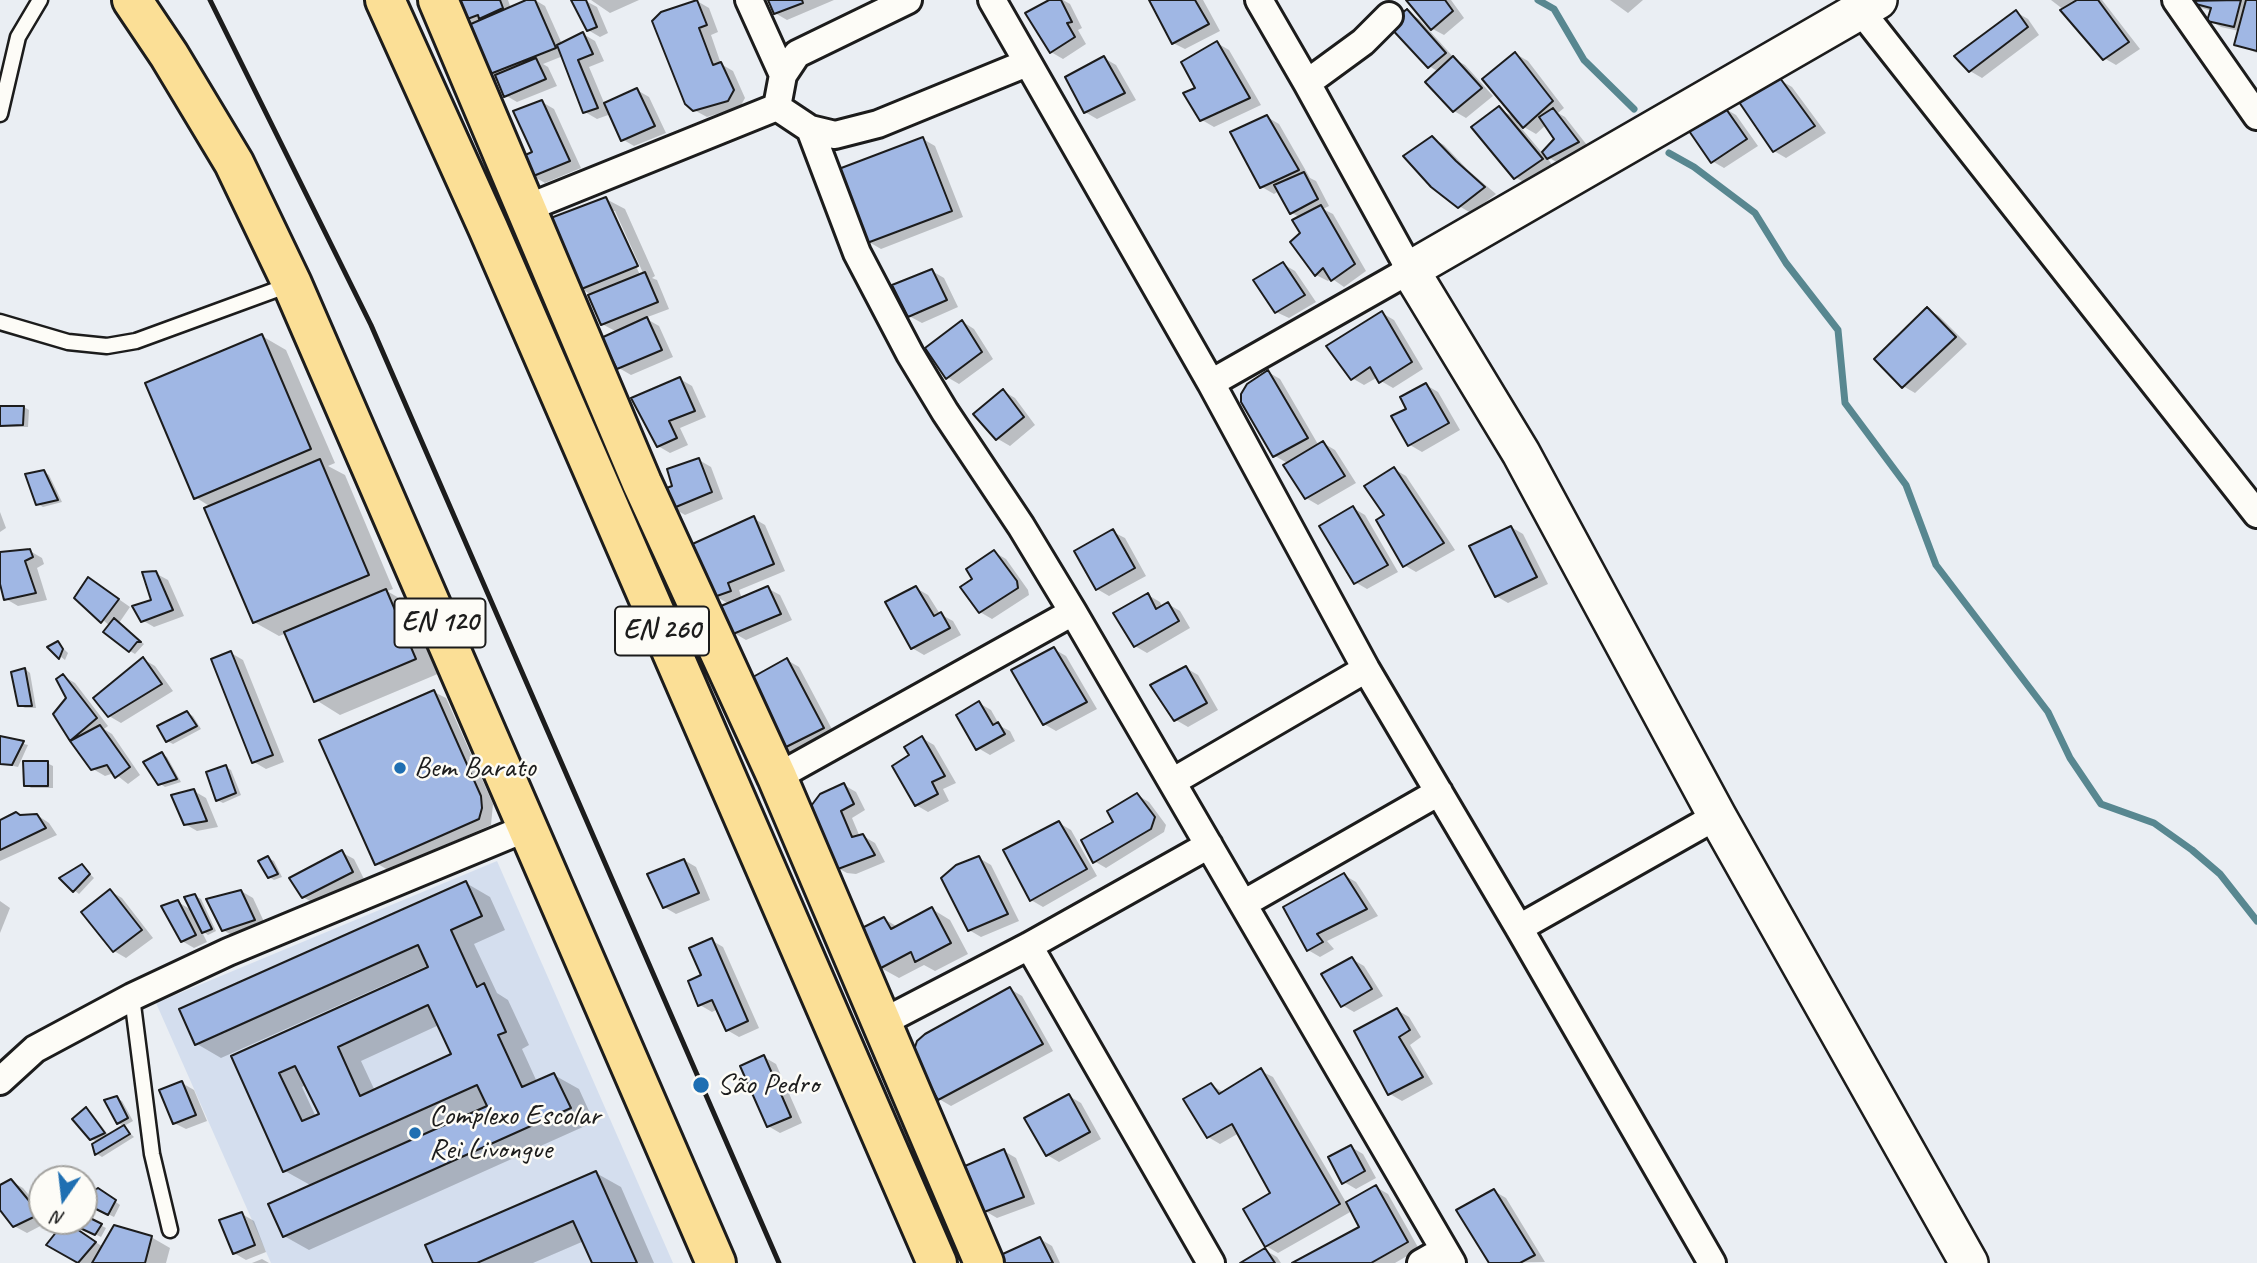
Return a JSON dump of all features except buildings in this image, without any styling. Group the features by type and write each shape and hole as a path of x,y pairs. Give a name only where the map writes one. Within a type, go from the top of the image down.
{"main road":[{"name":"EN 120","path":"132,0 169,55 234,163 292,284 716,1263"},
{"path":"392,15 439,2"},
{"name":"EN 260","path":"439,2 642,483 777,777 984,1263"},
{"name":"EN 260","path":"392,15 488,228 937,1263"},
{"path":"604,499 642,483"}],"street":[{"path":"749,0 783,75"},
{"path":"777,107 783,75 797,54 908,0"},
{"path":"992,0 1211,383 1366,669 1712,1263"},
{"path":"1259,0 1410,270 1521,453 1717,816 1969,1263"},
{"path":"2176,0 2257,116"},
{"path":"1211,383 1869,5 2257,514"},
{"path":"1307,83 1363,41 1389,16"},
{"path":"777,107 810,129 835,135 878,124 1027,63"},
{"path":"527,208 777,107"},
{"path":"810,129 857,253 911,354 945,412 1021,526 1209,845 1439,1259"},
{"path":"777,777 1073,612"},
{"path":"1171,782 1366,669"},
{"path":"1243,904 1438,792"},
{"path":"1519,928 1717,816"},
{"path":"0,1081 35,1049 132,997 228,952 529,827"},
{"path":"883,1022 1029,946 1209,845"},
{"path":"1029,946 1211,1263"}],"lane":[{"path":"0,114 18,37 40,0"},
{"path":"0,322 68,342 107,346 136,341 292,284"},
{"path":"132,997 152,1154 170,1230"}],"shaded area":[{"name":"Complexo Escolar Rei Livongue","path":"497,861 673,1263 271,1263 156,1003"}],"waterway":[{"path":"1538,0 1554,9 1584,60 1634,109"},
{"path":"1669,153 1694,167 1755,213 1786,263 1838,330 1845,403 1906,485 1936,565 2048,712 2070,758 2101,804 2154,823 2192,850 2220,874 2257,921"}],"railway":[{"path":"210,0 371,325 779,1263"}],"place":[{"name":"Bem Barato","path":"400,768"},
{"name":"São Pedro","path":"701,1085"},
{"name":"Complexo Escolar Rei Livongue","path":"415,1133"}]}
